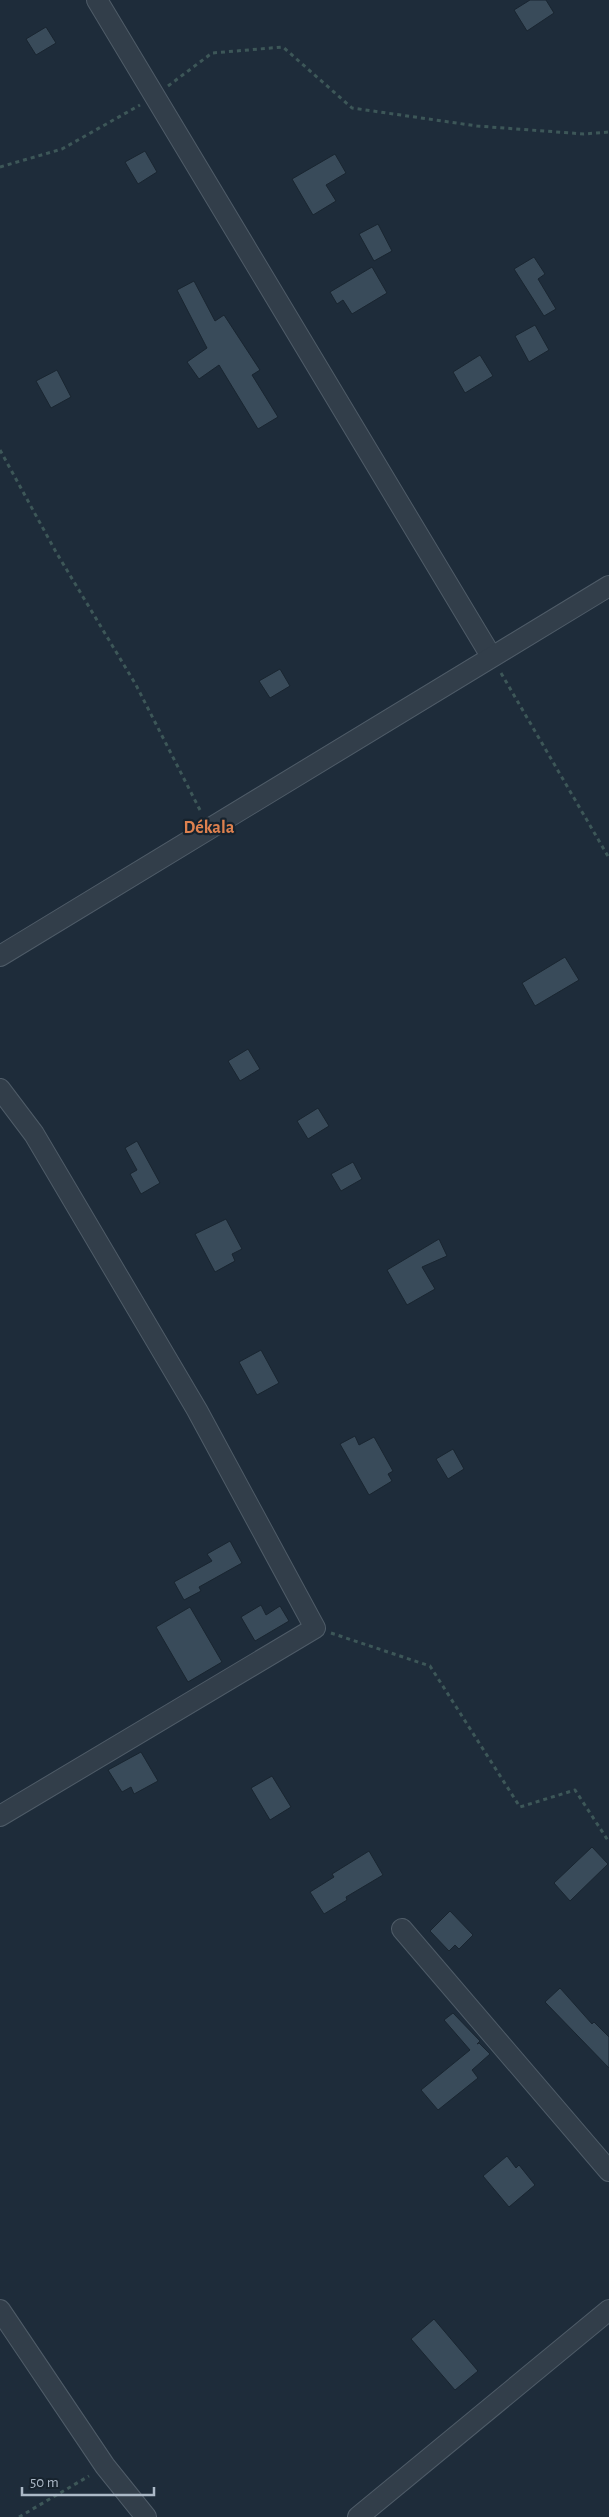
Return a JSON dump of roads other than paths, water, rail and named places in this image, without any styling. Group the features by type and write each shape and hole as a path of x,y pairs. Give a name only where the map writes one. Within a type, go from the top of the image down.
{"street":[{"path":"97,0 491,656"},
{"path":"0,956 609,586"},
{"path":"0,1089 34,1134 198,1410 315,1628 0,1816"},
{"path":"402,1929 609,2171"},
{"path":"0,2310 105,2466 146,2517"},
{"path":"367,2514 609,2310"}],"district":[{"name":"Dékala","path":"209,828"}]}
